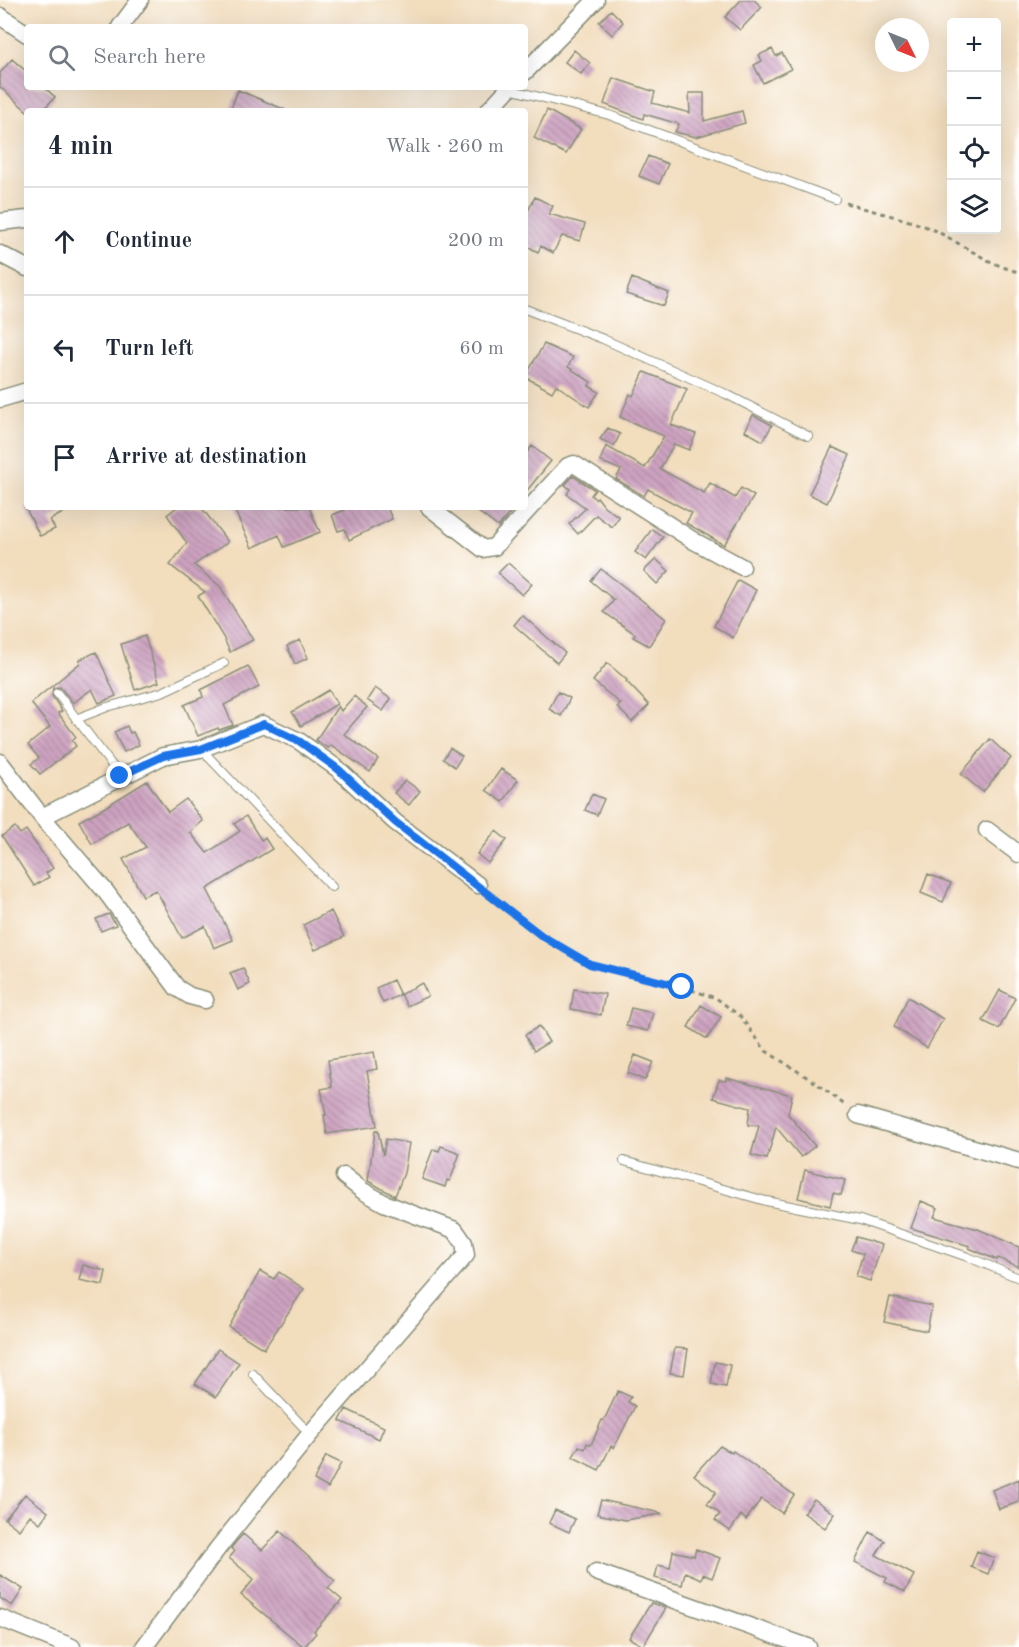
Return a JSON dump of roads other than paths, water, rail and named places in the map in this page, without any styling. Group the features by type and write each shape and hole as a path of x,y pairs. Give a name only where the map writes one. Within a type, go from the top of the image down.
{"street":[{"path":"122,24 140,0"},
{"path":"528,69 596,0"},
{"path":"0,16 24,32"},
{"path":"492,108 507,90"},
{"path":"0,222 24,219"},
{"path":"0,254 24,266"},
{"path":"0,399 24,392"},
{"path":"528,510 568,466 574,464 694,541 742,567"},
{"path":"433,510 483,549 494,547 528,510"},
{"path":"42,817 163,756 201,749 264,724 299,741 338,769 395,822 478,885"},
{"path":"0,762 42,817 106,892 177,988 190,996 205,1000"},
{"path":"987,830 1019,854"},
{"path":"858,1115 1019,1161"},
{"path":"144,1647 218,1548 310,1434 466,1255 464,1243 455,1230 384,1203 363,1191 344,1176"},
{"path":"596,1572 808,1647"},
{"path":"0,1618 43,1640 72,1647"}],"lane":[{"path":"516,90 609,116 835,199"},
{"path":"528,310 603,339 726,394 808,436"},
{"path":"76,719 107,707 162,692 224,663"},
{"path":"57,693 120,776"},
{"path":"201,749 332,887"},
{"path":"624,1161 766,1201 860,1220 968,1257 1019,1278"},
{"path":"253,1374 310,1434"}]}
